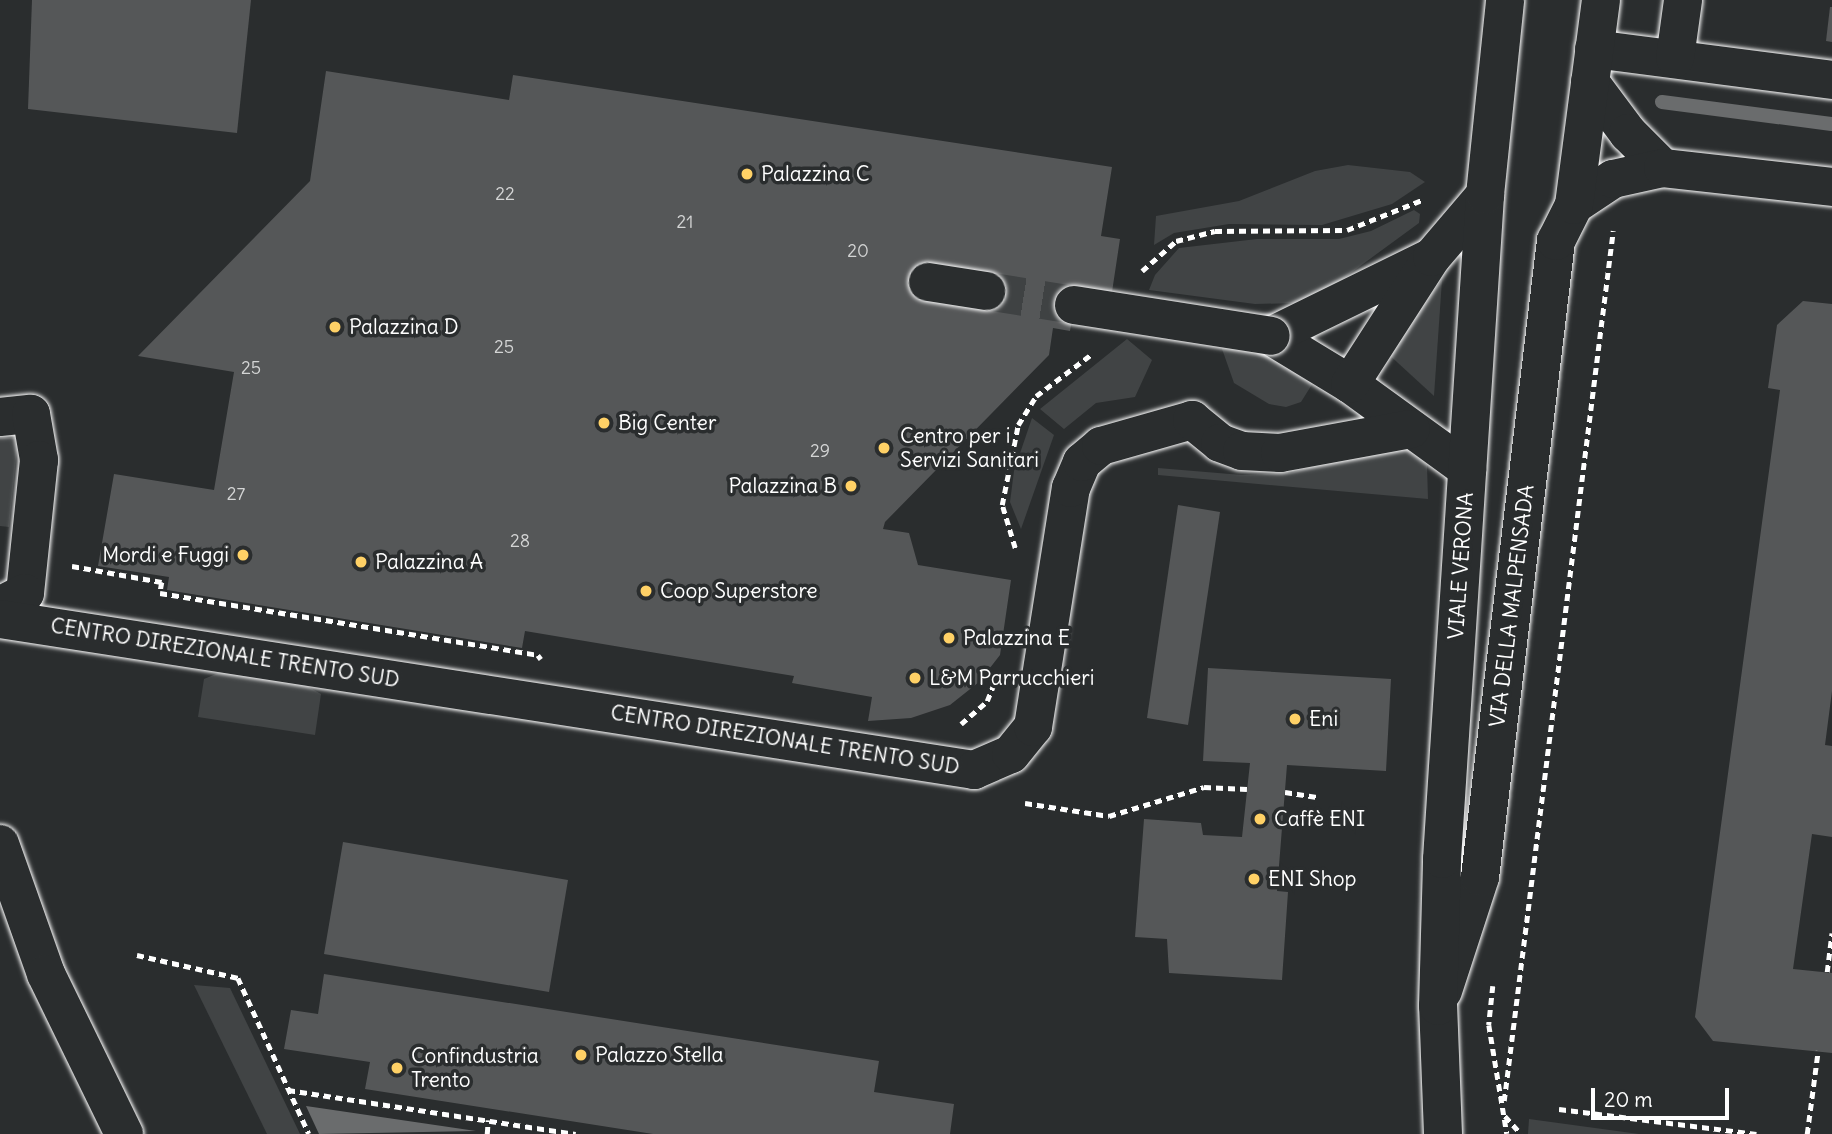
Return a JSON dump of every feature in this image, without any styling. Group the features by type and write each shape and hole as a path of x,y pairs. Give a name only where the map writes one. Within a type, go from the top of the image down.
{"street":[{"name":"VIALE VERONA","path":"1443,1134 1438,1006 1442,859 1485,195 1505,0"},
{"name":"VIA DELLA MALPENSADA","path":"1438,1006 1480,877 1556,241 1574,205 1601,0"},
{"path":"1675,58 1683,0"},
{"path":"1663,168 1628,133 1592,66 1675,58 1832,79"},
{"path":"1574,205 1613,180 1663,168 1832,187"},
{"path":"1350,384 1432,257 1485,195"},
{"path":"1271,336 1432,257"},
{"path":"928,282 986,291"},
{"path":"1074,305 1271,336 1350,384 1467,469"},
{"path":"0,417 31,414 39,460 25,593 0,606"},
{"name":"CENTRO DIREZIONALE TRENTO SUD","path":"0,619 974,769 1011,754 1033,727 1071,488 1082,462 1101,446 1192,420 1231,447 1280,453 1412,429"},
{"path":"0,844 46,974 124,1134"}],"path":[{"path":"1136,279 1147,263 1176,241 1215,231 1347,230 1415,203"},
{"path":"1507,1134 1503,1113 1510,1029 1614,223"},
{"path":"1016,558 1002,505 1018,425 1036,396 1096,351"},
{"path":"67,565 162,582 160,593 538,655 544,665"},
{"path":"956,726 987,701 997,678"},
{"path":"1025,803 1109,816 1204,787 1247,789"},
{"path":"1285,792 1317,797"},
{"path":"1828,972 1832,933"},
{"path":"137,956 238,978 309,1134"},
{"path":"1807,1134 1818,1051"},
{"path":"288,1090 576,1134"},
{"path":"1559,1109 1756,1134"},
{"path":"1503,1113 1521,1134"},
{"path":"486,1134 488,1120"}],"shaded area":[{"path":"1348,165 1410,172 1425,182 1392,204 1322,225 1229,224 1174,233 1154,245 1156,216 1239,201 1315,171"},
{"path":"1414,210 1420,214 1419,223 1322,294 1296,303 1255,304 1149,290 1155,275 1179,248 1257,239 1339,239 1371,231"},
{"path":"1442,280 1434,396 1386,352"},
{"path":"1127,339 1152,360 1135,397 1096,403 1064,429 1040,409"},
{"path":"1221,346 1281,353 1316,378 1301,402 1286,407 1269,404 1234,383"},
{"path":"1032,418 1054,435 1021,529 1010,502 1014,471"},
{"path":"0,438 18,438 9,527 0,526"},
{"path":"1392,443 1412,451 1427,465 1428,499 1158,475 1158,468 1242,475 1291,473"},
{"path":"223,671 287,675 321,694 315,735 198,717 204,679"},
{"path":"194,985 230,988 300,1134 267,1134"},
{"path":"306,1106 476,1131 319,1134"},
{"path":"1529,1119 1639,1134 1528,1134"}],"building":[{"path":"32,0 251,0 237,133 28,109"},
{"path":"1832,7 1832,42 1826,41"},
{"name":"Big Center","path":"326,71 509,100 513,75 1112,167 1101,236 1120,239 1112,292 1077,287 1070,331 1053,328 1049,355 885,522 883,529 909,533 918,565 1011,580 1000,655 979,682 950,705 911,718 868,721 872,697 792,683 794,676 525,631 522,648 167,590 169,577 98,566 114,474 214,490 234,372 138,356 310,181"},
{"path":"1803,301 1832,304 1832,691 1825,745 1832,746 1832,837 1812,834 1793,969 1832,973 1832,1053 1713,1041 1695,1017 1780,390 1768,388 1777,325"},
{"path":"1178,505 1220,512 1188,725 1147,718"},
{"path":"1208,668 1391,679 1386,771 1287,765 1277,891 1288,892 1282,980 1169,973 1167,939 1135,937 1144,819 1201,823 1203,835 1242,837 1250,763 1203,761"},
{"path":"343,842 568,880 549,992 324,954"},
{"name":"Palazzo Stella","path":"324,974 879,1061 874,1092 954,1104 950,1134 653,1134 365,1089 370,1062 284,1049 291,1010 318,1014"}],"waterway":[{"path":"1662,102 1832,124"}],"tunnel":[{"path":"986,291 1074,305"}],"place":[{"name":"Palazzina C","path":"747,174"},
{"name":"Palazzina D","path":"335,327"},
{"name":"Big Center","path":"604,423"},
{"name":"Centro per i Servizi Sanitari","path":"884,448"},
{"name":"Palazzina B","path":"851,486"},
{"name":"Mordi e Fuggi","path":"243,555"},
{"name":"Palazzina A","path":"361,562"},
{"name":"Coop Superstore","path":"646,591"},
{"name":"Palazzina E","path":"949,638"},
{"name":"L&M Parrucchieri","path":"915,678"},
{"name":"Eni","path":"1295,719"},
{"name":"Caffè ENI","path":"1260,819"},
{"name":"ENI Shop","path":"1254,879"},
{"name":"Palazzo Stella","path":"581,1055"},
{"name":"Confindustria Trento","path":"397,1068"}]}
